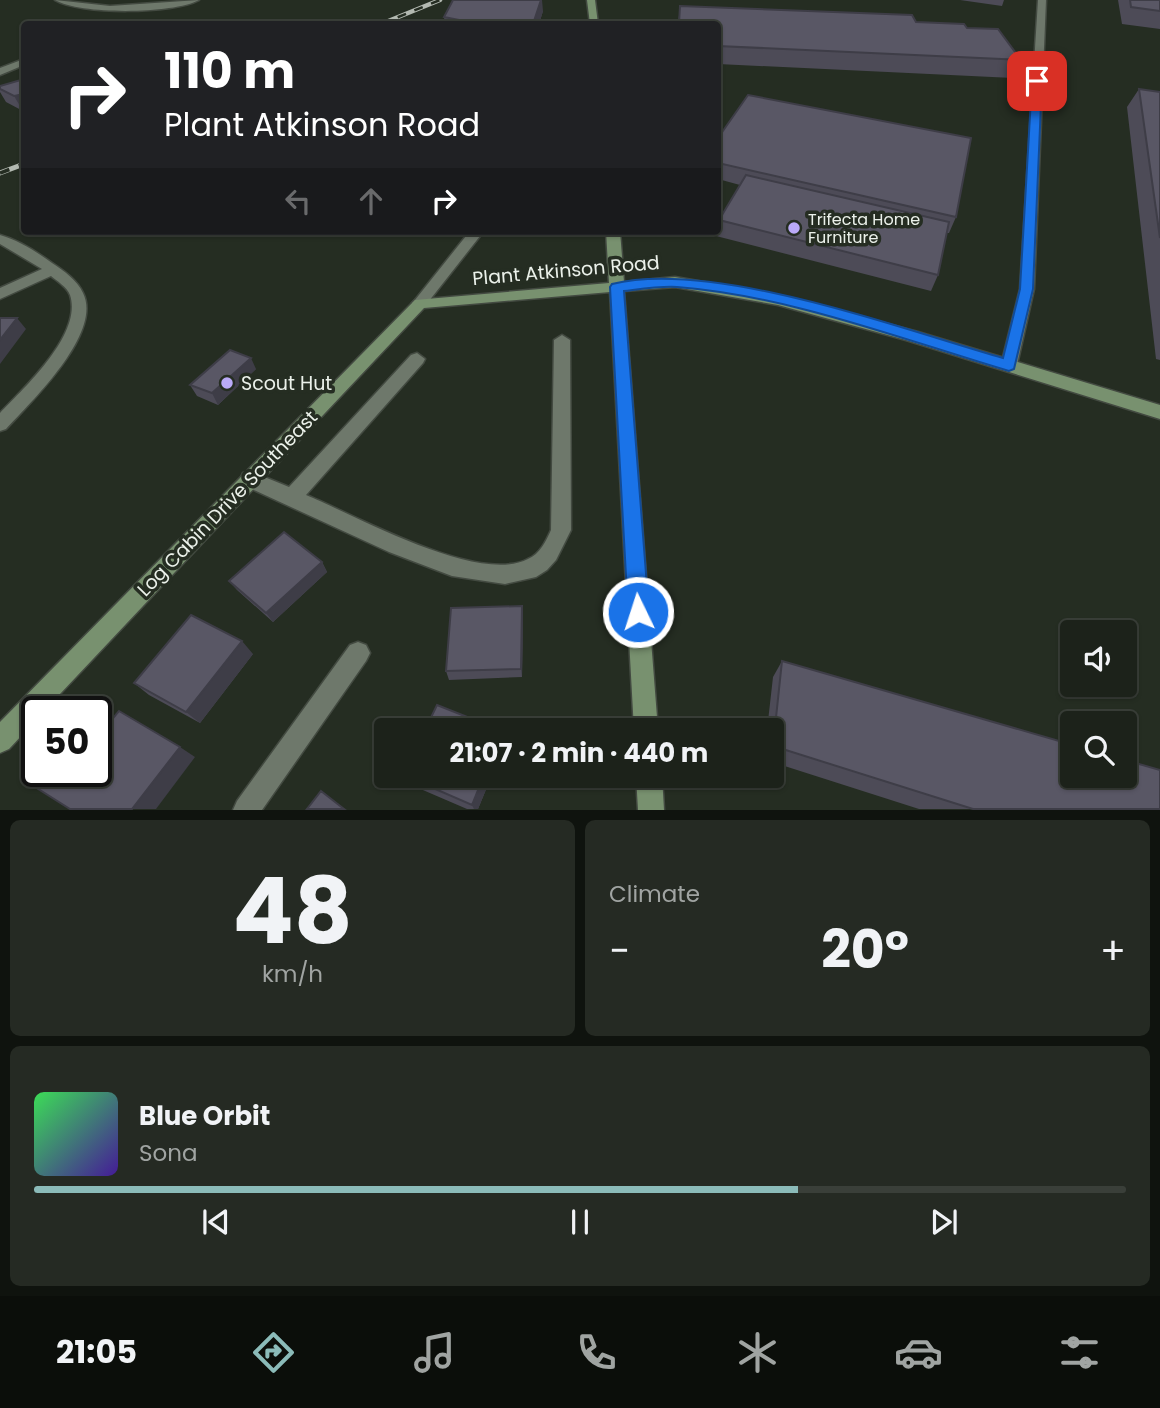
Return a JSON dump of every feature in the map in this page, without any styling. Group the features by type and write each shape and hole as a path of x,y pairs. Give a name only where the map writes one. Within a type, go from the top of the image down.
{"street":[{"path":"59,0 98,13 195,0"},
{"path":"1009,365 1027,289 1042,0"},
{"path":"591,3 594,21"},
{"path":"0,72 21,63"},
{"name":"Log Cabin Drive Southeast","path":"0,740 421,303 474,235"},
{"path":"613,235 645,718"},
{"path":"0,239 36,257 51,270 77,295 79,309 65,348 0,424"},
{"path":"0,294 51,270"},
{"name":"Plant Atkinson Road","path":"421,303 675,282 750,293 824,311 1160,412"},
{"path":"250,479 387,542 446,563 470,570 503,574 530,570 552,551 561,530 562,340"},
{"path":"292,497 416,359"},
{"path":"246,810 358,653"},
{"path":"650,788 652,810"}],"building":[{"path":"453,0 541,0 534,21 464,21 444,17"},
{"path":"1130,0 1160,0 1160,11 1131,7"},
{"path":"680,6 912,15 916,22 998,29 1021,60 721,46 721,21 679,21"},
{"path":"21,80 21,95 14,96 0,89 0,86"},
{"path":"1139,89 1160,92 1160,238"},
{"path":"748,95 971,138 956,217 721,164 721,134"},
{"path":"746,175 949,222 938,275 721,221"},
{"path":"0,318 17,318 0,340"},
{"path":"230,350 251,358 212,393 190,385"},
{"path":"284,532 322,562 266,613 229,581"},
{"path":"522,606 521,669 446,671 451,608"},
{"path":"191,615 242,641 186,712 134,683"},
{"path":"782,661 1060,741 1060,788 1137,788 1137,763 1160,770 1160,809 973,809 784,749 784,718 776,718"},
{"path":"437,705 470,718 431,718"},
{"path":"119,711 180,747 132,809 70,809 35,787 112,787 112,719"},
{"path":"433,788 479,788 472,805"},
{"path":"321,791 344,809 307,809"}],"railway":[{"path":"388,21 440,0"},
{"path":"0,173 21,165"}],"place":[{"name":"Trifecta Home Furniture","path":"794,228"},
{"name":"Scout Hut","path":"227,383"}],"route":[{"path":"638,612 617,287 675,282 750,293 824,311 1009,365 1027,289 1037,81"}]}
